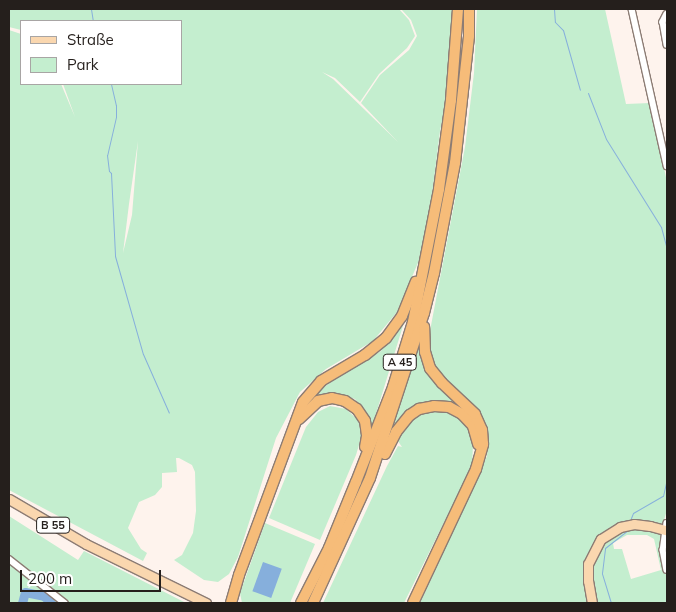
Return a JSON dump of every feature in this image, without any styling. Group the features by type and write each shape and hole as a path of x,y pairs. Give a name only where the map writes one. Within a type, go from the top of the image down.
{"highway":[{"name":"A 45","path":"301,603 329,548 356,482 393,387 412,322 430,239 451,100 458,9"},
{"name":"A 45","path":"313,603 370,478 424,314 434,273 454,163 469,36 469,9"},
{"path":"224,603 239,574 303,402 316,386 332,374 365,356 392,331 410,298 423,254 430,239"},
{"path":"413,603 476,469 483,444 480,424 472,410 442,383 430,368 424,346 424,314"},
{"path":"294,426 310,406 322,400 341,399 357,409 365,421 367,436 356,482"},
{"path":"370,478 378,469 389,443 402,423 415,412 434,406 444,406 458,411 472,426 478,446 476,469"},
{"path":"233,601 239,574"}],"main road":[{"name":"B 55","path":"9,498 102,554 196,603"},
{"path":"592,603 588,582 588,564 601,539 620,527 634,524 666,527"},
{"name":"B 55","path":"186,597 206,603"}],"street":[{"path":"632,9 667,166"},
{"path":"666,11 663,22 667,45"},
{"path":"666,527 663,550 667,570"},
{"path":"9,559 65,603"}],"green space":[{"path":"9,9 399,9 409,20 415,36 407,48 379,74 360,102 335,78 322,72 333,79 398,142 361,103 380,75 409,50 417,36 411,20 401,9 454,9 447,98 440,131 426,244 397,312 373,341 326,369 300,392 276,438 238,557 229,574 218,582 204,580 174,560 182,555 193,533 196,511 195,472 192,465 179,458 176,458 177,472 162,473 162,487 155,495 139,502 128,528 141,549 147,553 143,561 9,490 9,30 20,34 20,85 61,85 75,117 63,85 182,85 182,20 20,20 20,30 9,27","holes":["138,141 132,215 123,253 129,204"]},
{"path":"477,9 605,9 626,104 650,103 667,182 667,510 662,527 665,529 667,523 667,603 420,603 487,456 488,440 438,374 430,356 429,336 465,147 474,73","holes":["627,535 647,535 654,539 661,570 631,579 622,549 614,549 613,543"]},
{"path":"406,316 371,430 368,416 355,399 334,393 313,396 328,384 381,351"},
{"path":"421,339 423,362 434,380 466,410 474,423 472,466 404,603 323,603 387,466 398,446 402,447 391,431"},
{"path":"330,406 346,409 358,420 362,435 356,455 320,540 269,518 306,427 318,412"},
{"path":"9,516 78,560 84,551 186,603 9,603"},
{"path":"265,523 315,544 290,603 242,603 240,593"}],"water":[{"path":"263,562 282,569 271,598 252,591"}],"waterway":[{"path":"91,9 93,20"},
{"path":"554,9 555,22 563,30 580,90"},
{"path":"111,85 116,105 116,117 107,155 109,171 111,173 115,256 143,354 169,413"},
{"path":"588,93 606,139 661,227 667,249"},
{"path":"631,518 633,513 663,496 667,478"},
{"path":"611,603 602,573 605,548 628,530"},
{"path":"22,603 25,592 44,596 51,603"}]}
